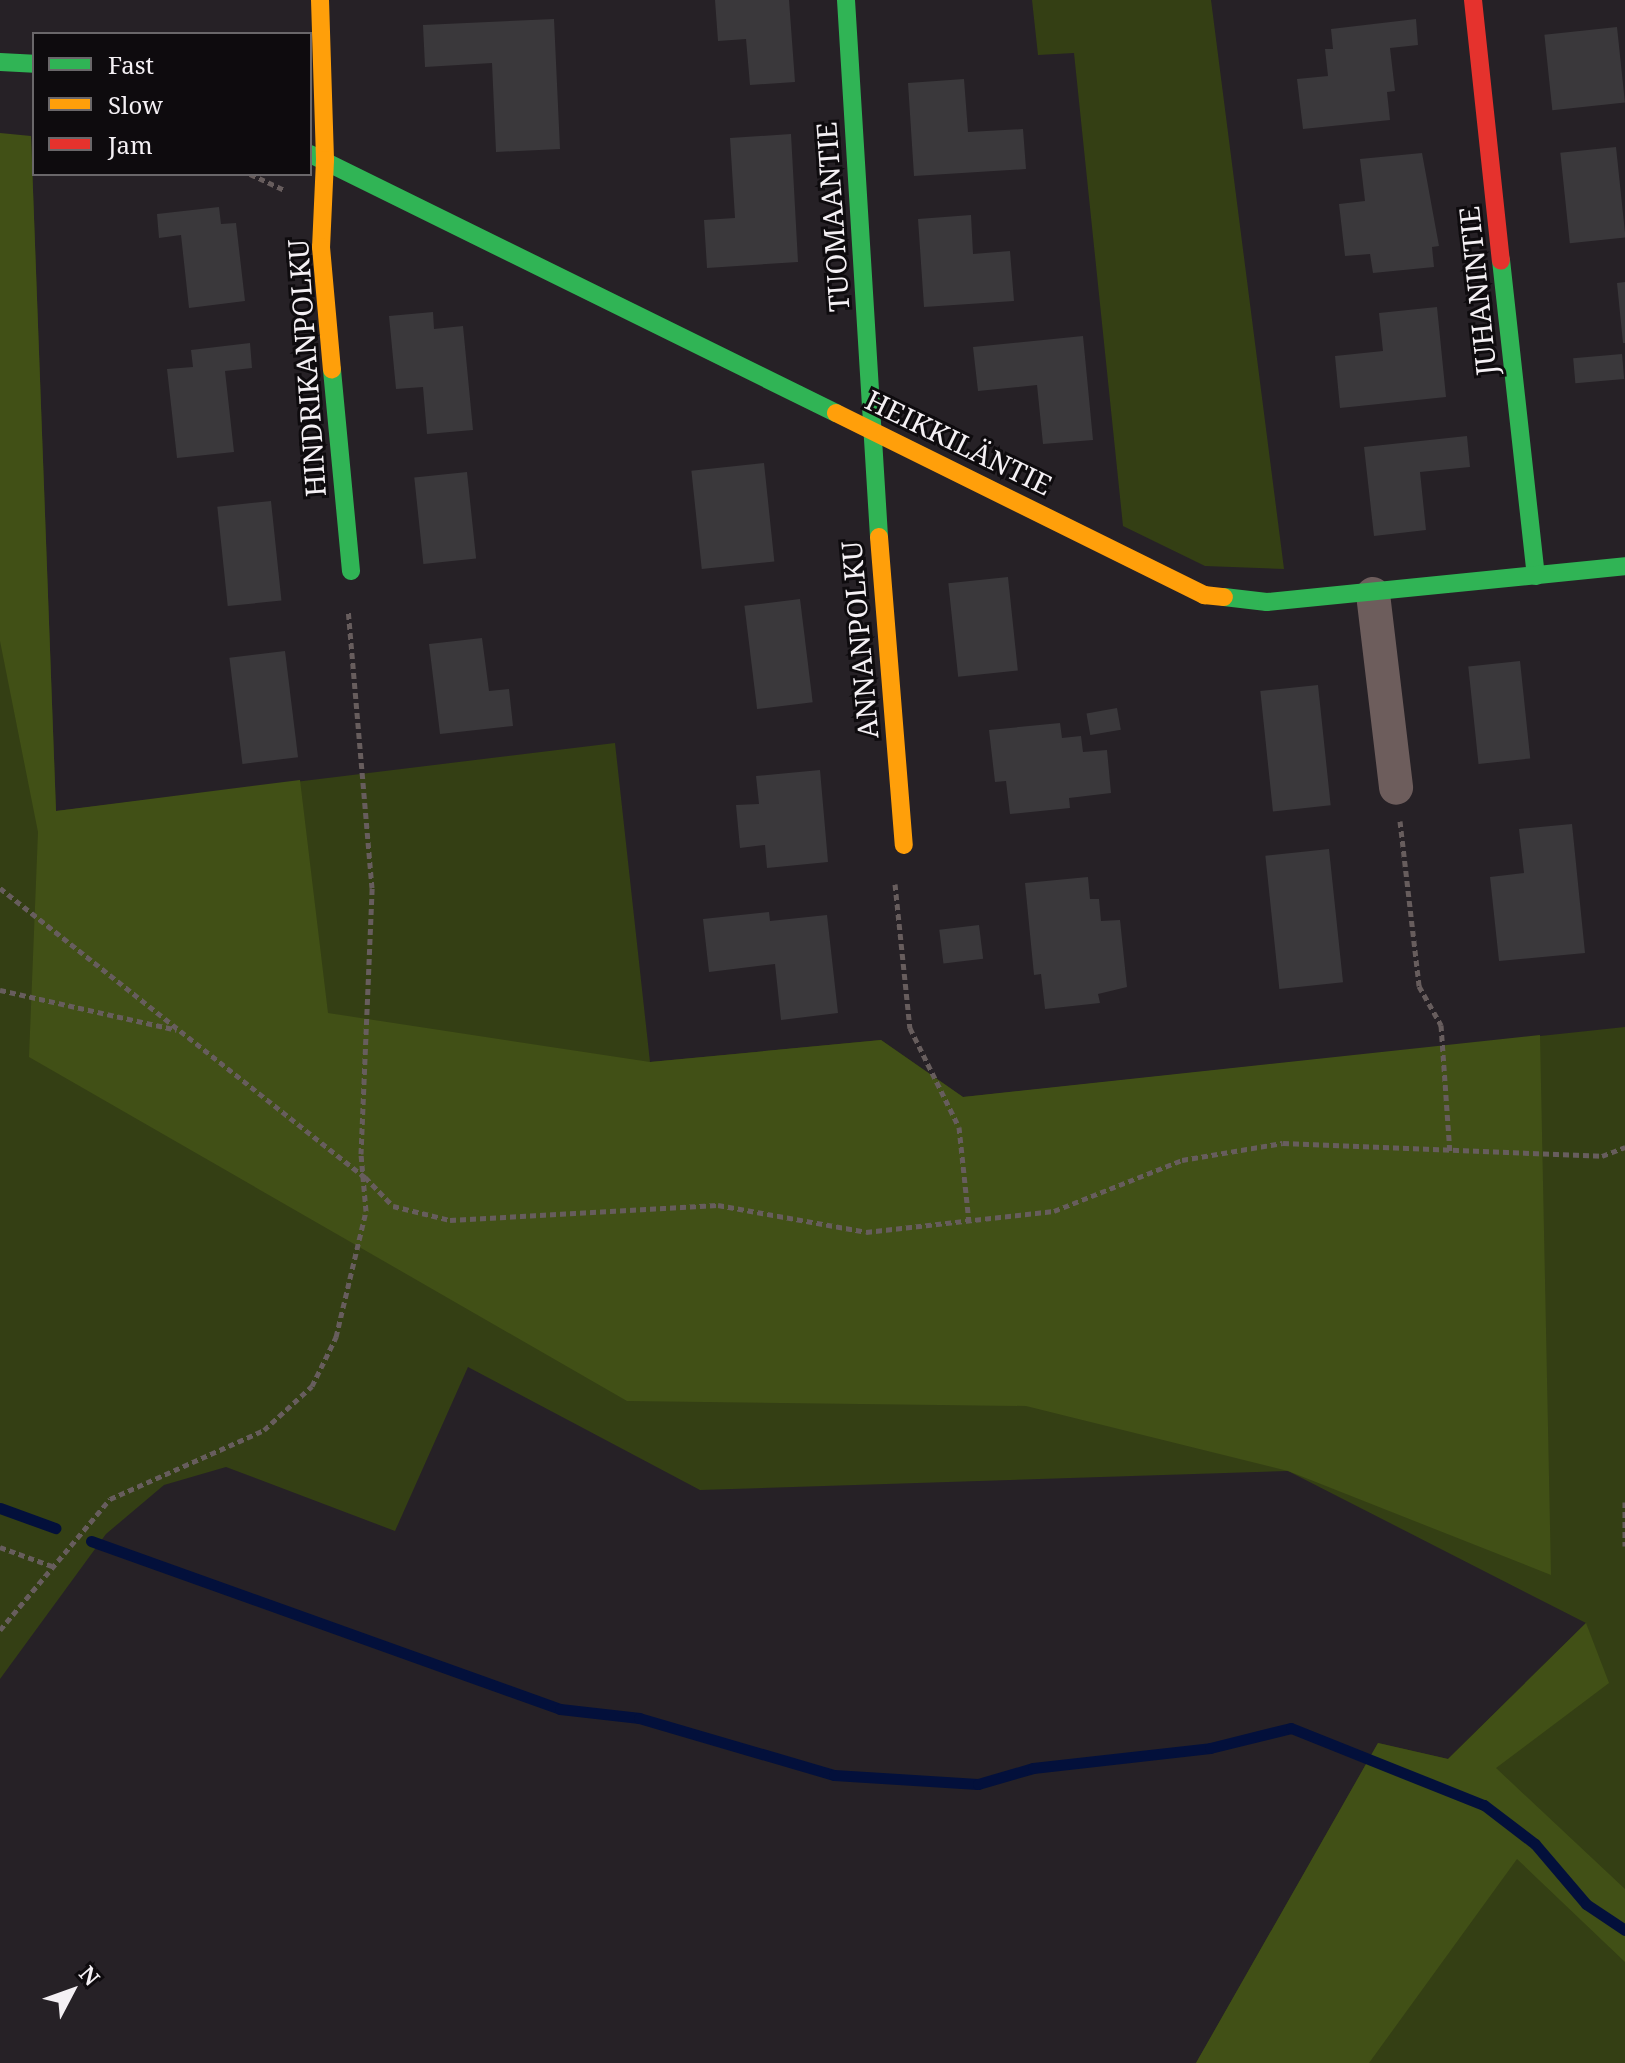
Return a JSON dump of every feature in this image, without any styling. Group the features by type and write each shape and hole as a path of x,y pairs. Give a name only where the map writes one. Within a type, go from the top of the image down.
{"street":[{"name":"HINDRIKANPOLKU","path":"320,0 318,157 321,247 351,571"},
{"name":"TUOMAANTIE","path":"846,0 873,431"},
{"name":"JUHANINTIE","path":"1473,0 1536,576"},
{"path":"0,62 32,64"},
{"name":"HEIKKILÄNTIE","path":"318,157 1204,595 1267,602 1373,594 1625,566"},
{"name":"ANNANPOLKU","path":"873,431 904,845"},
{"path":"1373,594 1396,788"}],"path":[{"path":"0,1630 110,1499 264,1430 312,1386 336,1337 366,1211 361,1154 372,888 347,623 351,571"},
{"path":"1396,788 1419,986 1441,1025 1450,1153"},
{"path":"904,845 895,880 910,1028 959,1127 969,1222"},
{"path":"0,888 365,1177 393,1206 450,1220 718,1205 866,1232 1054,1211 1182,1160 1283,1143 1450,1153 1602,1156 1625,1147"},
{"path":"0,990 182,1031"},
{"path":"1625,1502 1625,1546"},
{"path":"0,1547 52,1566"}],"green space":[{"path":"1032,0 1211,0 1284,569 1205,566 1123,526 1074,53 1038,55"},
{"path":"0,133 31,136 56,811 300,780 328,1013 650,1062 881,1040 963,1097 1540,1035 1551,1575 1288,1471 1026,1406 627,1401 29,1057 38,832 0,641"},
{"path":"31,136 56,811 615,743 650,1062 881,1040 963,1097 1625,1027 1625,2063 1196,2063 1378,1743 1448,1759 1586,1623 1288,1471 700,1490 468,1367 395,1531 226,1467 164,1485 106,1534 0,1679 0,138"},
{"path":"1586,1623 1609,1683 1496,1768 1625,1889 1625,1962 1517,1859 1369,2063 1196,2063 1378,1743 1448,1759"}],"building":[{"path":"715,0 789,0 795,82 750,85 746,39 718,41"},
{"path":"554,19 560,149 496,152 492,63 425,67 423,25"},
{"path":"1416,19 1418,45 1390,48 1395,91 1387,92 1390,120 1303,129 1297,79 1328,76 1325,49 1333,49 1331,29"},
{"path":"1617,27 1625,103 1552,110 1544,35"},
{"path":"964,79 968,132 1023,129 1026,169 914,176 908,83"},
{"path":"791,134 798,262 707,268 704,220 735,218 730,138"},
{"path":"1616,147 1625,238 1570,243 1560,153"},
{"path":"1422,153 1439,246 1432,247 1434,267 1373,273 1370,254 1345,256 1339,204 1365,201 1360,159"},
{"path":"219,207 221,224 236,223 245,301 189,308 181,235 159,238 157,214"},
{"path":"971,215 973,254 1010,251 1014,301 924,307 918,219"},
{"path":"1625,282 1625,343 1623,343 1617,283"},
{"path":"1437,307 1446,397 1340,408 1335,356 1383,351 1379,313"},
{"path":"433,312 434,329 463,326 473,430 427,434 423,387 396,389 389,316"},
{"path":"1083,336 1093,440 1043,444 1037,385 978,391 973,347"},
{"path":"250,343 252,368 225,371 234,452 177,458 167,369 193,367 191,350"},
{"path":"1622,354 1624,379 1575,383 1573,358"},
{"path":"1467,436 1470,467 1420,472 1426,530 1374,536 1364,447"},
{"path":"764,463 774,561 702,569 691,471"},
{"path":"467,472 476,559 423,564 414,478"},
{"path":"271,501 281,600 228,606 217,507"},
{"path":"1008,577 1018,670 958,677 948,583"},
{"path":"800,599 813,702 757,709 744,606"},
{"path":"482,638 489,691 509,689 513,726 440,734 429,644"},
{"path":"285,651 298,757 242,764 229,658"},
{"path":"1520,661 1530,758 1479,764 1468,666"},
{"path":"1318,685 1331,805 1273,811 1260,691"},
{"path":"1117,708 1121,730 1090,735 1086,713"},
{"path":"1060,723 1062,738 1081,736 1083,752 1107,750 1111,793 1069,798 1070,808 1010,814 1006,781 995,782 989,730"},
{"path":"820,770 828,862 767,868 765,845 740,848 736,805 759,804 756,776"},
{"path":"1572,824 1585,953 1499,961 1490,877 1524,873 1519,829"},
{"path":"1329,849 1343,982 1279,989 1265,856"},
{"path":"1088,877 1090,899 1099,899 1101,921 1120,920 1127,987 1098,994 1100,1003 1045,1009 1041,974 1034,975 1025,883"},
{"path":"769,912 770,921 827,915 838,1013 781,1020 775,964 709,972 703,919"},
{"path":"979,925 983,959 943,964 939,930"}],"waterway":[{"path":"0,1508 55,1528"},
{"path":"91,1541 560,1709 639,1718 834,1775 978,1784 1033,1768 1210,1748 1291,1728 1484,1805 1535,1844 1586,1904 1625,1930"}],"traffic: fast":[{"path":"846,0 879,537"},
{"path":"0,62 32,64"},
{"path":"312,155 836,413"},
{"path":"1501,260 1536,576"},
{"path":"332,370 351,571"},
{"path":"1224,597 1267,602 1625,566"}],"traffic: slow":[{"path":"320,0 325,160 321,247 332,370"},
{"path":"836,413 1204,595 1224,597"},
{"path":"879,537 904,845"}],"traffic: jam":[{"path":"1473,0 1501,260"}]}
